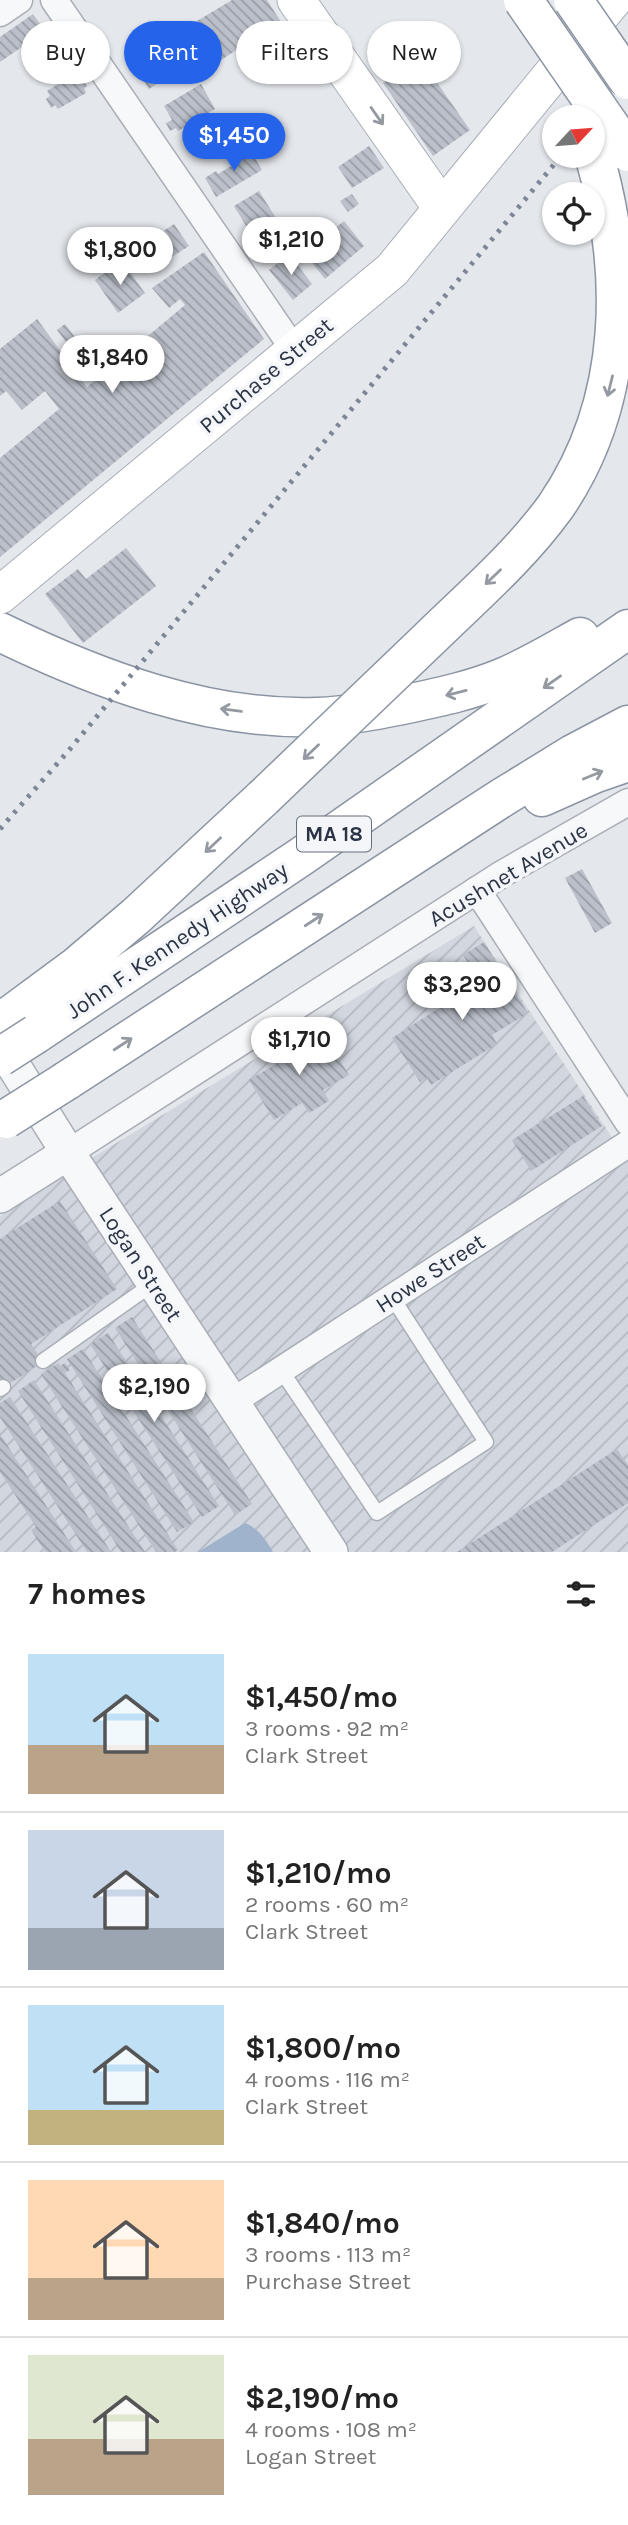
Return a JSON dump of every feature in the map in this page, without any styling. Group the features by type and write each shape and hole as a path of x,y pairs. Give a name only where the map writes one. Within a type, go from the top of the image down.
{"highway":[{"path":"520,0 573,105"},
{"path":"520,0 628,152"},
{"path":"573,0 628,80"},
{"path":"19,1022 263,798 517,553 558,503 586,455 601,418 617,359 622,299 621,259 615,223 598,168"},
{"path":"0,632 64,662 178,699 243,712 315,717 381,709 481,686 516,672 628,611"},
{"name":"John F. Kennedy Highway","path":"0,1057 19,1022 268,879 628,629"},
{"name":"MA 18","path":"3,1121 537,775 628,724"},
{"path":"398,865 561,788 628,762"}],"main road":[{"path":"296,0 442,208"},
{"name":"Purchase Street","path":"0,595 392,270 613,0"}],"street":[{"path":"0,13 19,0"},
{"path":"54,0 295,351"},
{"name":"Acushnet Avenue","path":"0,1196 477,890 628,802"},
{"path":"477,890 628,1122"},
{"name":"Logan Street","path":"0,1044 68,1153 331,1552"},
{"name":"Howe Street","path":"232,1402 628,1144"}],"lane":[{"path":"43,1361 154,1283"},
{"path":"281,1370 377,1513 486,1442 392,1297"}],"shaded area":[{"path":"474,926 628,1162 628,1552 0,1552 0,1216"}],"water":[{"path":"245,1523 258,1531 273,1552 198,1552"}],"building":[{"path":"232,0 267,0 280,21 236,21 236,50 222,59 222,21 197,21"},
{"path":"33,14 38,21 23,21"},
{"path":"21,22 21,48 0,62 0,37"},
{"path":"58,84 87,86 84,88 86,93 58,109 55,105 51,108 46,99 50,96 47,91"},
{"path":"201,84 215,109 178,131 176,128 170,131 166,123 172,120 164,106"},
{"path":"384,84 438,84 470,130 433,156"},
{"path":"369,146 384,168 352,188 338,167"},
{"path":"249,148 262,170 216,197 205,178 238,162 235,156"},
{"path":"259,191 276,218 251,234 234,206"},
{"path":"352,194 359,204 348,212 340,201"},
{"path":"344,221 364,246 325,279 304,253"},
{"path":"174,224 189,246 156,267 142,245"},
{"path":"204,252 264,339 0,557 0,458 59,409 45,391 22,410 6,391 0,396 0,349 37,319 87,387 185,305 180,299 169,308 152,288"},
{"path":"289,254 312,284 293,300 269,270"},
{"path":"121,260 145,293 118,313 95,280"},
{"path":"65,324 90,357 79,365 57,330"},
{"path":"126,548 156,586 83,643 45,594 78,569 86,579"},
{"path":"582,869 612,923 595,933 565,878"},
{"path":"484,942 528,1013 492,1035 497,1044 431,1085 427,1078 420,1082 392,1038 480,982 463,955"},
{"path":"324,1035 349,1075 323,1090 329,1101 309,1113 302,1103 274,1120 249,1080 276,1064 269,1052 289,1040 297,1051"},
{"path":"583,1096 602,1126 531,1171 512,1140"},
{"path":"60,1201 117,1289 31,1344 43,1362 3,1388 0,1383 0,1239"},
{"path":"132,1317 252,1504 235,1515 115,1328"},
{"path":"108,1333 219,1506 202,1517 90,1344"},
{"path":"83,1349 194,1522 177,1532 67,1359"},
{"path":"59,1363 60,1366 65,1363 70,1370 65,1373 178,1550 175,1552 156,1552 41,1374"},
{"path":"34,1380 145,1552 121,1552 18,1391"},
{"path":"10,1397 111,1552 87,1552 0,1417 0,1403"},
{"path":"0,1434 76,1552 45,1552 31,1530 36,1527 0,1472"},
{"path":"617,1449 628,1465 628,1503 552,1552 457,1552"}],"railway":[{"path":"603,105 628,75"},
{"path":"0,829 70,749 551,168"}]}
